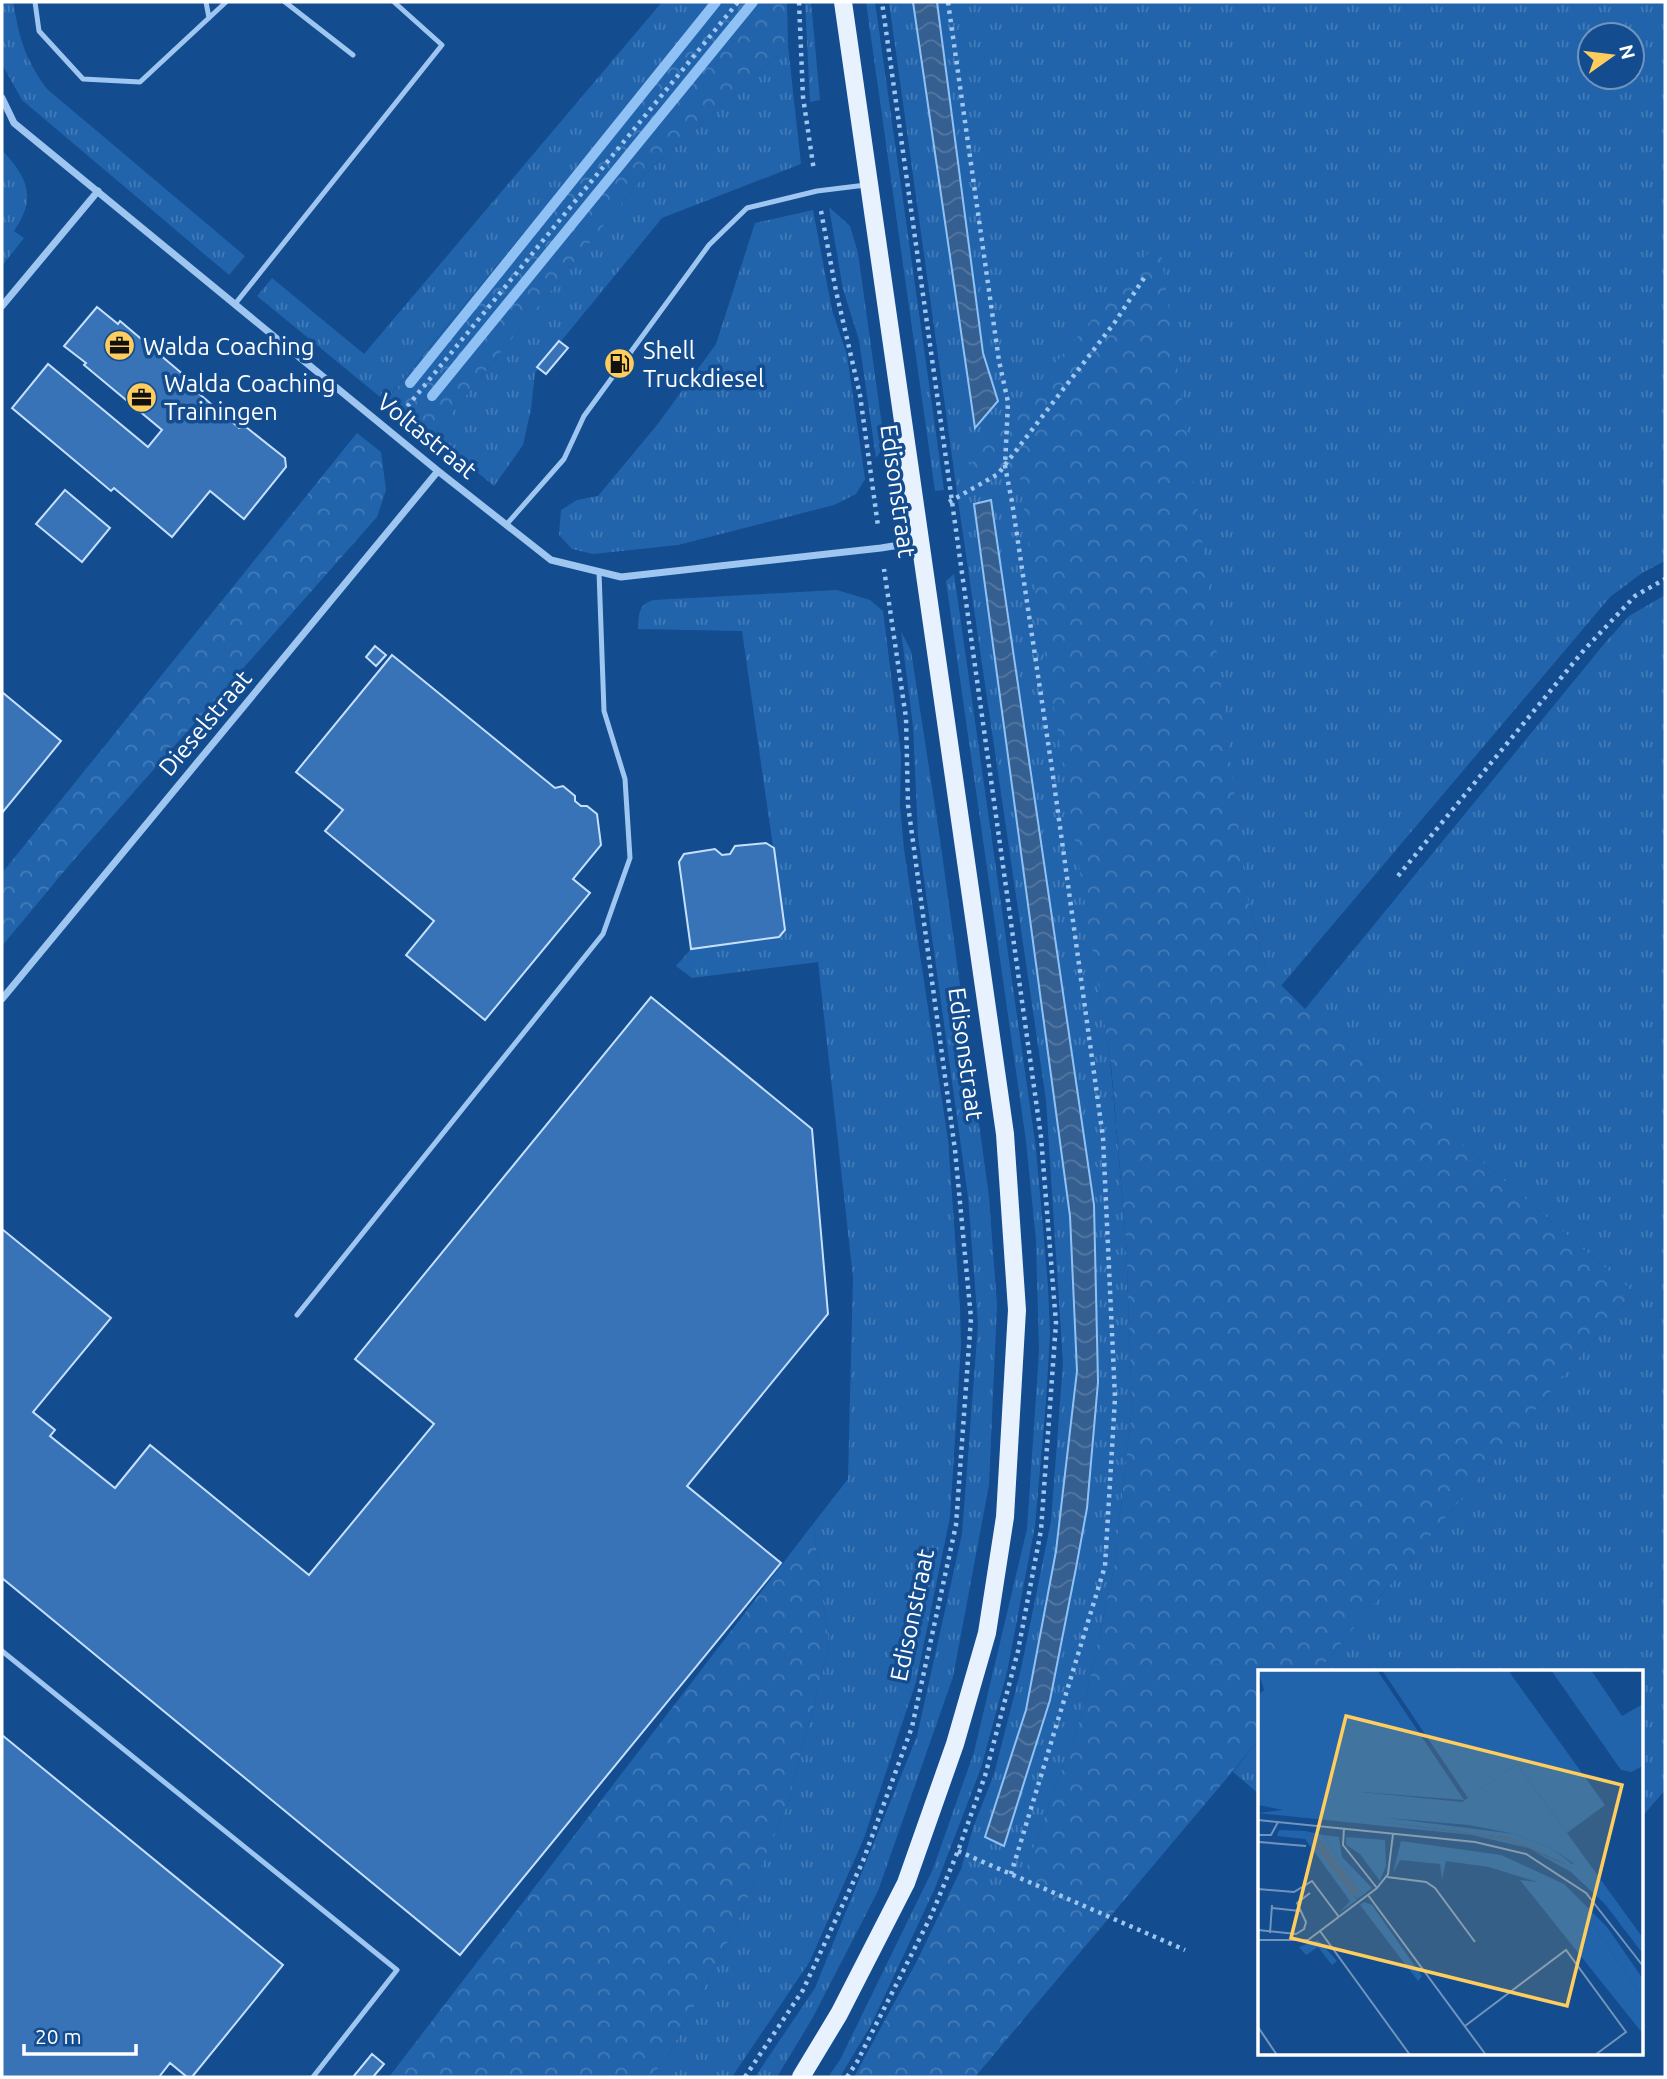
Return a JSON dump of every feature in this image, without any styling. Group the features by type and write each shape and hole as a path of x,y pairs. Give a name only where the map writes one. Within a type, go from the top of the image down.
{"main road":[{"name":"Edisonstraat","path":"801,2077 839,2014 906,1883 956,1744 987,1633 1005,1517 1017,1310 1005,1134 843,2"}],"street":[{"name":"Voltastraat","path":"2,98 14,123 438,471 551,560 621,578 919,542"},
{"path":"2,306 98,191"},
{"name":"Dieselstraat","path":"2,999 438,471"}],"lane":[{"path":"34,2 39,31 83,79 140,82 226,2"},
{"path":"206,2 209,18"},
{"path":"285,2 353,55"},
{"path":"235,304 442,45 394,2"},
{"path":"506,525 564,459 584,416 709,245 747,208 817,191 869,184"},
{"path":"298,1315 603,934 630,858 625,779 604,711 599,572"},
{"path":"2,1651 397,1970 313,2077"}],"path":[{"path":"388,430 738,2"},
{"name":"Edisonstraat","path":"745,2077 803,1990 863,1861 912,1727 956,1525 971,1318 955,1150 911,829 906,718 860,395 817,191 803,97 799,2"},
{"path":"948,2 999,361 1008,402 1005,466 1052,768 1103,1138 1115,1398 1105,1566 1011,1874"},
{"path":"914,506 951,502 998,474 1115,322 1146,275"},
{"path":"1398,876 1584,650 1635,596 1665,579"},
{"path":"958,1851 1185,1950"}],"green space":[{"path":"2,2 13,2 24,48 47,89 245,256 229,275 22,100 2,64"},
{"path":"662,2 715,2 385,401 257,296 272,278 364,354"},
{"path":"715,2 787,2 788,46 647,172 433,436 388,398"},
{"path":"805,2 811,2 820,100 810,102"},
{"path":"866,2 875,2 944,490 935,491"},
{"path":"889,2 913,2 975,428 998,401 983,353 937,2 1665,2 1665,561 1642,573 1610,597 1280,987 1267,971 1247,897 1159,241 968,468 1020,478 1110,1058 1126,1241 1132,1408 1114,1568 1083,1711 1026,1869 1006,1893 961,1869 973,1828 994,1774 1021,1669 1051,1521 1063,1364 1046,1100 959,507","holes":["991,501 1094,1205 1098,1382 1086,1511 1004,1846 985,1837 1026,1710 1057,1547 1077,1371 1070,1216 974,505"]},
{"path":"788,46 801,164 662,218 535,373 523,445 494,486 433,436 647,172"},
{"path":"2,150 23,179 27,198 21,219 14,231 24,238 2,266"},
{"path":"829,207 850,226 858,253 883,433 881,451 876,458 859,340 843,289"},
{"path":"813,210 832,310 847,355 865,479 856,494 834,505 678,545 593,554 572,549 559,535 561,510 577,500 598,496 657,425 716,344 755,223"},
{"path":"1159,240 1210,597 1247,897 1267,971 1305,1009 1633,1292 1319,1670 1258,1670 1258,1741 975,2077 854,2077 918,1959 961,1869 1005,1892 1026,1869 1083,1711 1114,1568 1132,1408 1126,1241 1111,1064 1033,579 1020,478 967,468"},
{"path":"357,433 381,452 386,490 377,517 71,863 2,946 2,873"},
{"path":"954,574 1036,1149 1050,1334 1046,1401 1035,1526 1007,1672 981,1768 935,1888 871,2025 840,2077 828,2077 840,2060 933,1869 974,1752 1027,1529 1039,1352 1036,1240 1026,1141 946,581"},
{"path":"837,590 870,600 883,611 901,755 900,806 904,849 948,1140 961,1345 950,1517 916,1682 864,1838 810,1961 732,2077 652,2077 671,2050 735,1928 788,1803 829,1647 813,1524 848,1479 853,1277 818,962 692,978 676,966 691,949 779,937 785,930 742,631 638,629 640,610 654,600"},
{"path":"1665,595 1665,1790 1642,1817 1642,1670 1319,1670 1633,1292 1305,1009 1629,616"},
{"path":"901,631 911,651 940,839 989,1197 997,1305 989,1485 953,1677 878,1891 812,2019 777,2077 755,2077 815,1988 917,1736 962,1534 978,1325 968,1197 918,836 913,726"},
{"path":"813,1524 829,1647 788,1803 735,1928 671,2050 652,2077 389,2077"},
{"path":"1258,1741 1258,1793 1233,1772"}],"water":[{"path":"913,2 937,2 983,353 998,401 975,428"},
{"path":"991,500 1094,1205 1098,1382 1087,1508 1050,1700 1004,1846 985,1837 1026,1710 1056,1551 1077,1371 1070,1216 974,504"}],"building":[{"path":"97,307 118,324 120,321 198,387 196,391 239,428 246,427 285,458 286,467 244,519 210,491 172,537 114,488 111,491 12,408 48,364 148,447 162,430 64,346"},
{"path":"559,341 568,348 546,374 537,367"},
{"path":"65,490 110,528 82,562 36,524"},
{"path":"375,646 386,655 376,666 366,657"},
{"path":"392,655 555,788 563,786 575,796 575,801 581,806 587,806 597,814 601,845 573,879 590,893 485,1020 406,955 434,921 325,831 343,810 296,772"},
{"path":"2,692 61,741 2,813"},
{"path":"766,843 774,848 785,930 779,937 691,949 679,862 684,854 715,849 722,855 730,854 735,846"},
{"path":"651,997 812,1129 828,1314 687,1486 781,1563 460,1955 2,1578 2,1229 111,1318 33,1412 55,1430 50,1436 115,1488 150,1445 309,1575 434,1424 355,1359"},
{"path":"2,1735 283,1965 192,2077 187,2077 170,2063 159,2077 2,2077"},
{"path":"372,2054 384,2064 373,2077 353,2077"}],"waterway":[{"path":"410,383 716,2"},
{"path":"432,396 753,2"}],"place":[{"name":"Walda Coaching","path":"120,346"},
{"name":"Shell Truckdiesel","path":"620,364"},
{"name":"Walda Coaching Trainingen","path":"141,397"}]}
